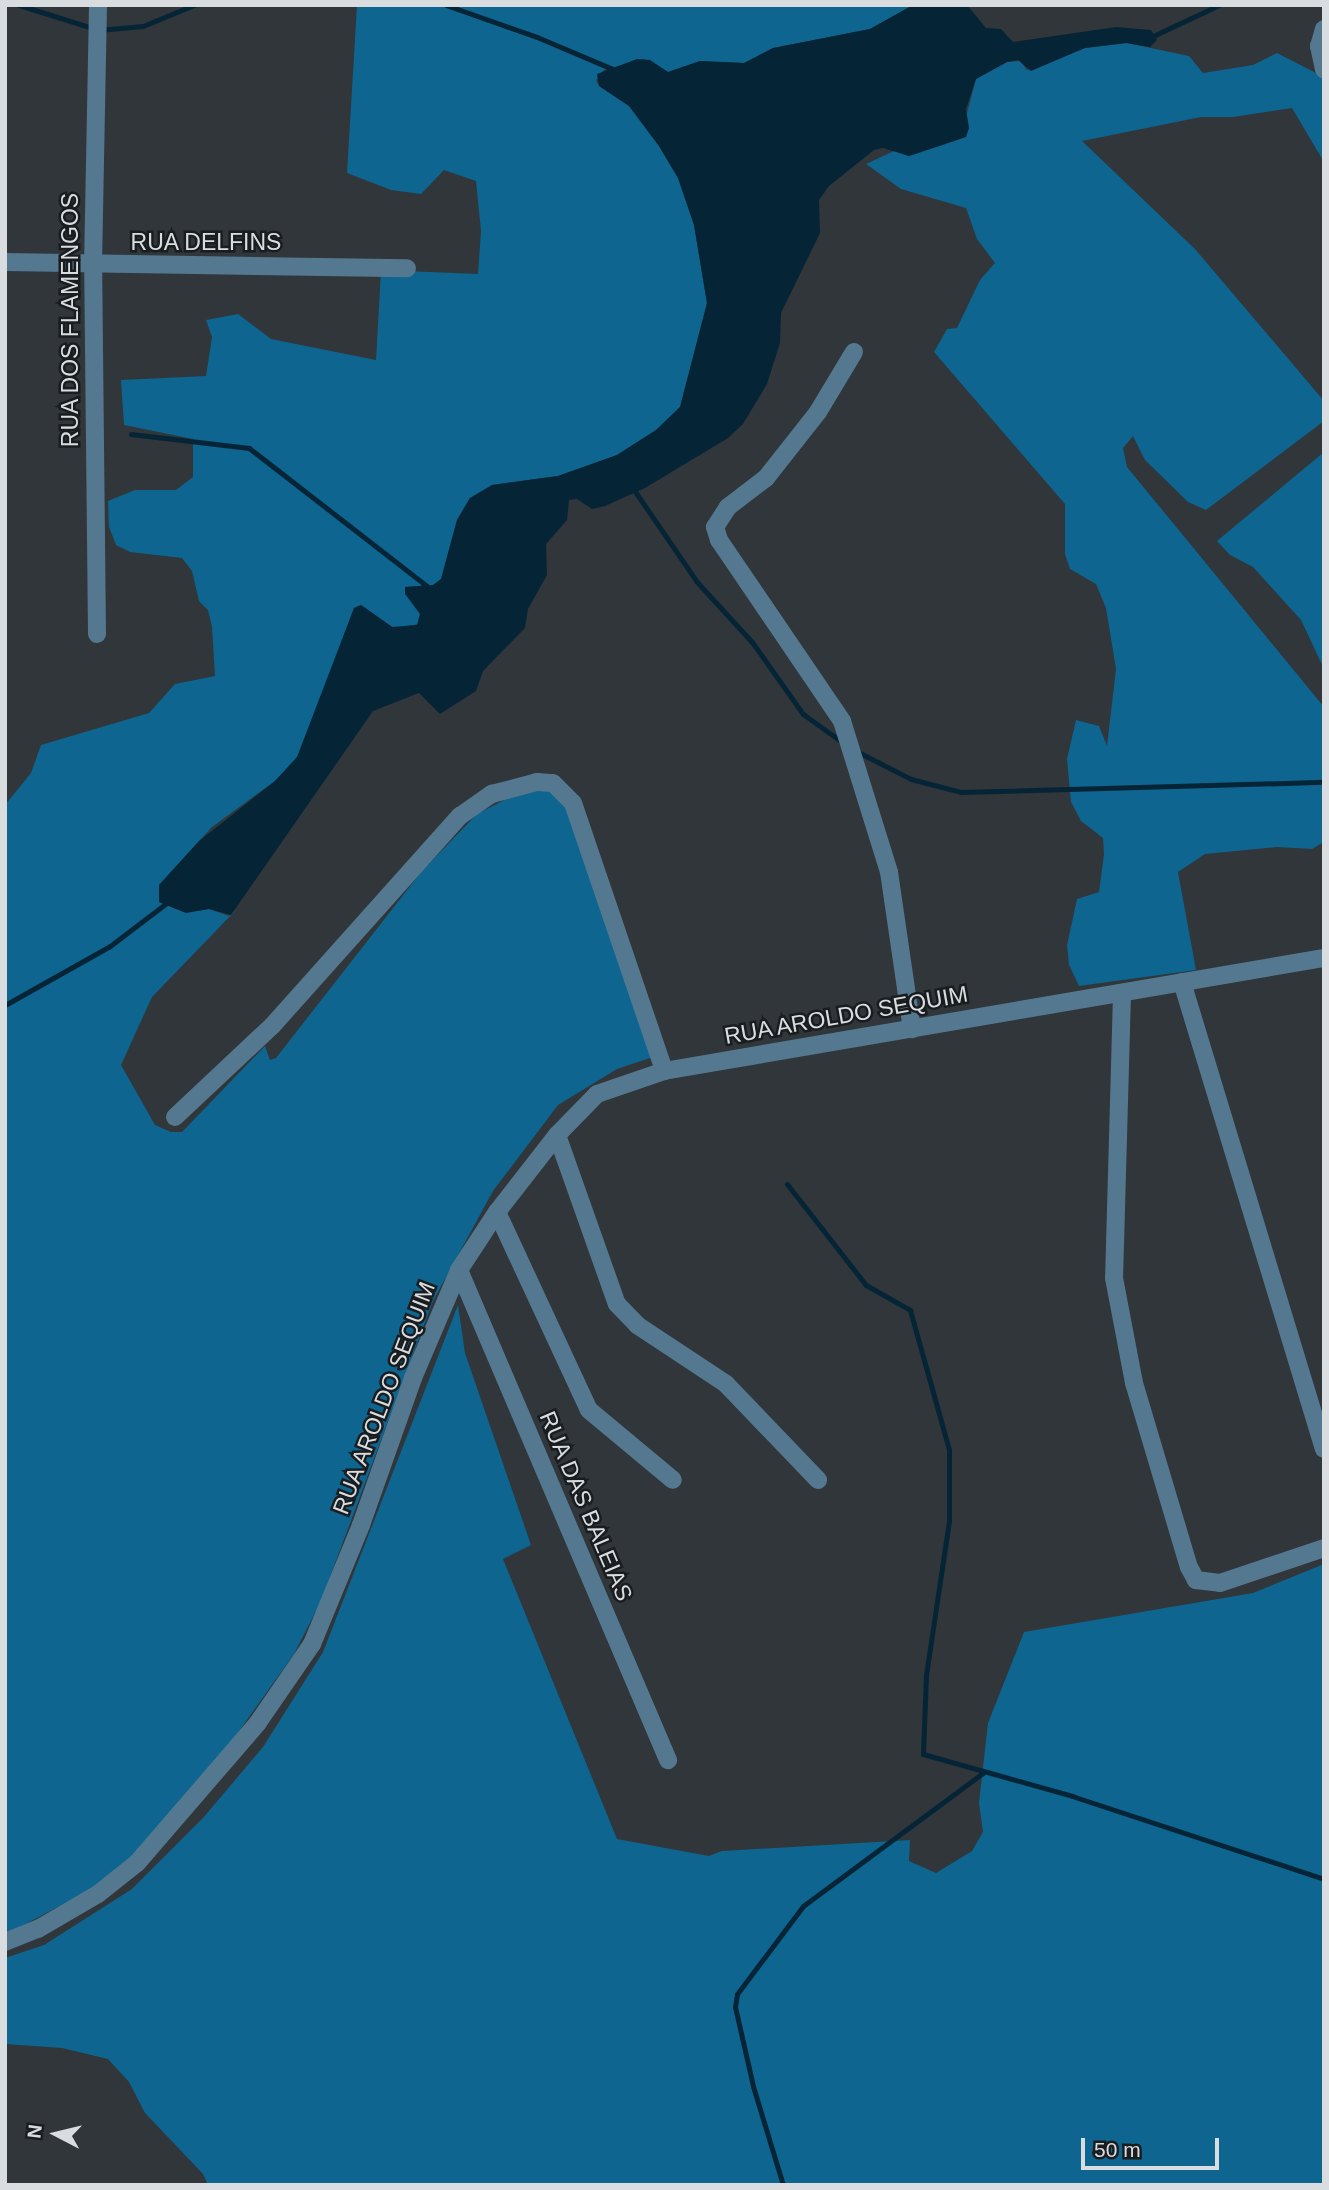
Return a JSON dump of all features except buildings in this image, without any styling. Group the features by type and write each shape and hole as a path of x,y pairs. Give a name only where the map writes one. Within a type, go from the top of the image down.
{"street":[{"name":"RUA DOS FLAMENGOS","path":"97,634 93,266 98,5"},
{"path":"1324,29 1319,46 1324,69"},
{"name":"RUA DELFINS","path":"5,262 93,266 407,268"},
{"path":"854,352 818,412 766,478 728,507 715,527 719,540 842,721 889,872 912,1029"},
{"path":"175,1116 272,1026 460,816 492,794 537,782 553,783 573,803 664,1071"},
{"name":"RUA AROLDO SEQUIM","path":"5,1942 38,1929 98,1894 137,1863 257,1724 312,1644 361,1525 413,1378 459,1270 496,1212 557,1135 597,1094 664,1071 1324,958"},
{"path":"1182,982 1324,1449"},
{"path":"1122,993 1114,1278 1134,1383 1189,1567 1196,1580 1220,1583 1324,1548"},
{"path":"557,1135 617,1304 637,1325 726,1384 818,1480"},
{"path":"496,1212 590,1410 673,1480"},
{"name":"RUA DAS BALEIAS","path":"459,1270 668,1760"}],"shaded area":[{"path":"357,5 913,5 870,29 773,48 744,63 700,61 668,72 644,59 604,70 596,80 599,86 629,106 659,146 678,178 694,225 707,303 680,407 656,430 617,455 558,476 492,485 470,498 457,520 441,579 433,585 405,587 420,614 419,624 394,628 361,605 354,608 308,738 295,760 275,781 212,827 159,885 159,902 184,912 209,909 229,916 237,909 152,997 121,1065 155,1125 171,1132 182,1132 265,1046 270,1060 276,1058 422,871 477,814 530,787 566,793 653,1057 617,1069 558,1105 493,1191 433,1301 321,1601 294,1654 212,1769 146,1845 97,1886 5,1935 5,805 31,773 41,745 149,713 175,684 215,676 212,627 208,610 199,601 192,571 182,558 130,552 116,545 109,527 108,501 135,490 176,490 193,477 193,439 124,425 121,380 206,376 212,337 206,320 238,314 271,339 376,360 381,270 478,274 481,231 476,181 444,170 421,194 391,190 347,173"},
{"path":"913,5 967,5 986,28 1001,29 1013,42 1116,27 1151,30 1157,40 1150,47 1126,43 1085,48 1031,71 1018,60 1007,62 976,79 966,109 969,128 966,137 909,156 883,148 874,150 829,186 819,200 820,233 781,313 780,343 767,384 743,424 728,438 645,488 605,506 592,509 577,499 569,500 567,520 546,544 547,575 528,609 525,628 483,671 476,691 440,714 419,693 373,711 231,915 209,909 186,913 159,902 159,885 199,841 275,781 297,757 354,608 361,605 392,627 417,625 420,614 405,594 405,587 433,585 441,579 457,520 470,498 492,485 558,476 617,455 656,430 680,407 707,303 694,225 678,178 659,146 629,106 599,86 597,74 637,59 650,60 668,72 700,61 744,63 773,48 870,29"},
{"path":"1127,43 1189,56 1203,73 1253,65 1277,53 1324,77 1324,162 1292,108 1233,117 1201,117 1082,141 1195,249 1324,401 1324,421 1206,510 1188,502 1145,460 1133,436 1123,448 1127,467 1324,707 1324,842 1312,849 1277,847 1205,854 1178,872 1196,970 1079,986 1069,965 1067,945 1077,899 1099,892 1104,854 1103,838 1081,821 1071,802 1067,759 1076,720 1099,726 1107,746 1116,669 1106,608 1096,584 1070,569 1065,554 1065,504 934,352 947,329 957,328 980,280 995,263 977,239 966,208 901,189 866,164 894,151 909,156 960,139 976,79 1007,62 1020,61 1027,70 1085,48"},
{"path":"1324,452 1324,669 1301,620 1253,567 1230,555 1217,541"},
{"path":"458,1305 465,1353 531,1545 503,1559 617,1839 709,1856 722,1851 910,1840 909,1861 936,1873 972,1851 983,1832 979,1803 988,1723 1024,1632 1253,1593 1324,1564 1324,2185 208,2185 203,2174 145,2113 129,2082 108,2059 62,2048 5,2044 5,1958 44,1945 132,1889 203,1818 263,1747 323,1652"}],"waterway":[{"path":"19,5 99,30 143,26 194,5"},
{"path":"446,5 537,37 615,70"},
{"path":"1153,36 1219,5"},
{"path":"131,434 249,448 432,590"},
{"path":"632,487 697,582 752,642 803,714 842,742"},
{"path":"856,751 911,779 961,792 1324,782"},
{"path":"5,1005 110,946 169,901"},
{"path":"787,1184 866,1285 910,1310 949,1450 949,1521 926,1675 923,1754 1072,1796 1324,1879"},
{"path":"783,2185 753,2086 735,2007 737,1994 803,1906 983,1773"}]}
